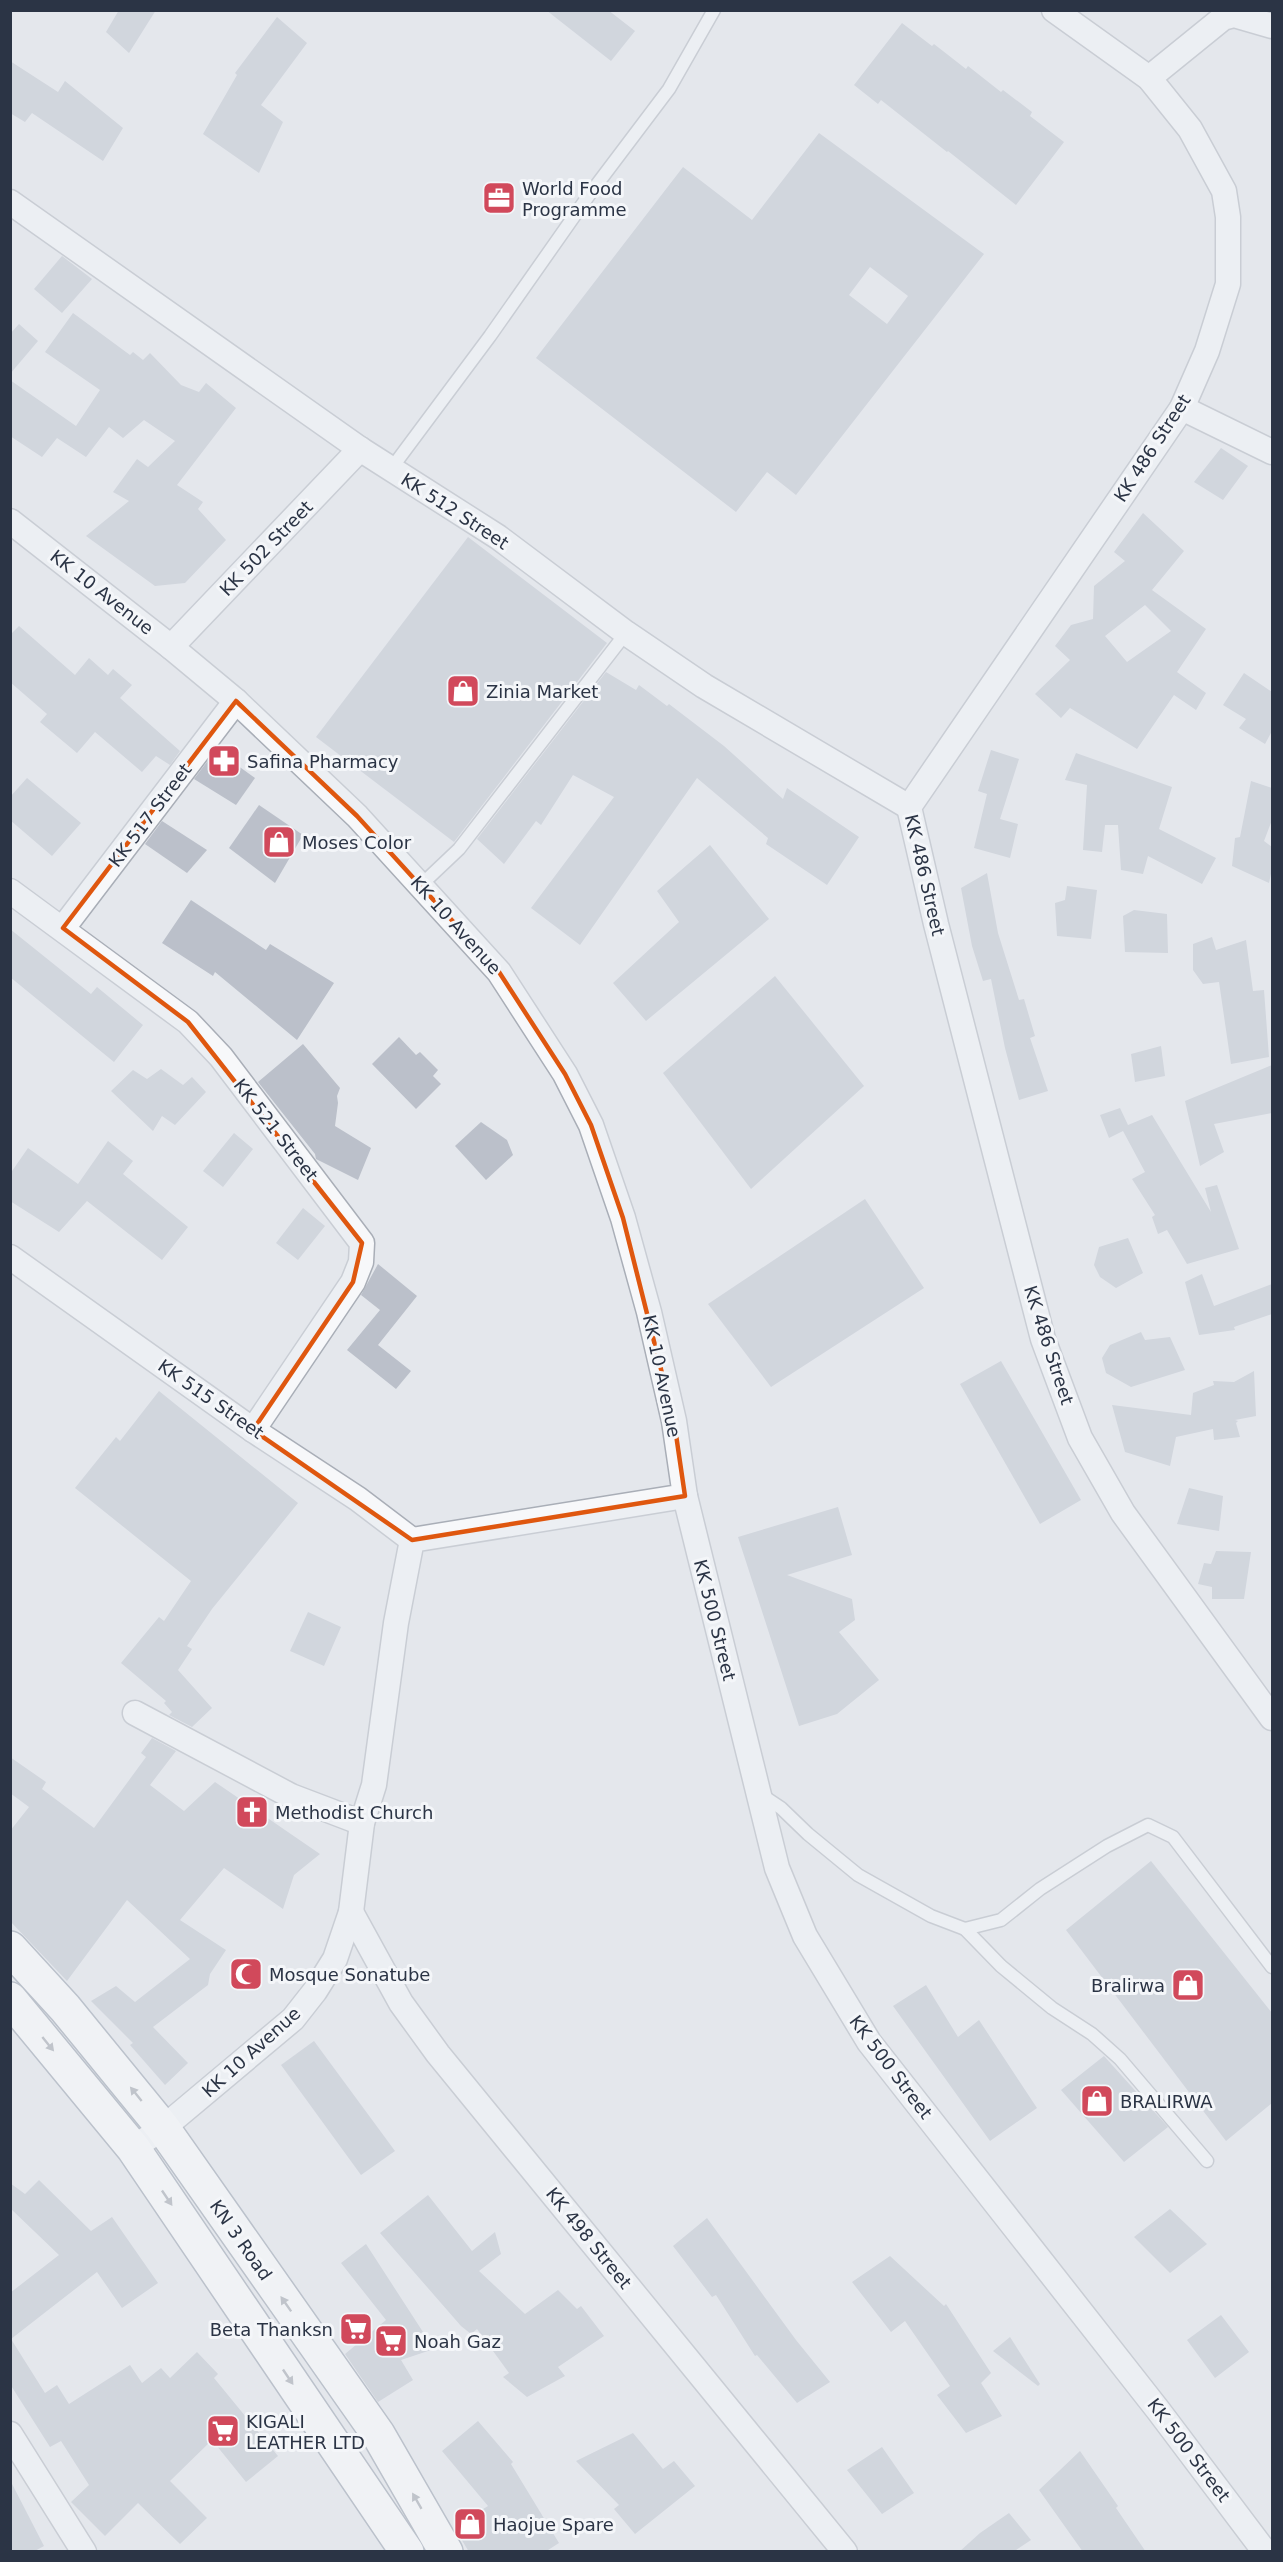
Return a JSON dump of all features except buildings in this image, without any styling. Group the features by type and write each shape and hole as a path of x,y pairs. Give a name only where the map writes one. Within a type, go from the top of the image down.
{"highway":[{"name":"KN 3 Road","path":"10,1948 65,2008 163,2127 378,2434 446,2552"},
{"name":"KN 3 Road","path":"10,1999 133,2148 406,2552"}],"street":[{"name":"KK 486 Street","path":"1054,10 1149,78 1190,129 1224,191 1228,216 1228,284 1207,351 1182,408 909,807 936,924 1043,1339 1080,1438 1123,1512 1271,1714"},
{"path":"1149,78 1223,18 1234,15 1272,26"},
{"name":"KK 512 Street","path":"10,202 360,449 498,537 626,633 704,686 909,807"},
{"path":"1182,408 1272,453"},
{"name":"KK 502 Street","path":"171,647 360,449"},
{"name":"KK 10 Avenue","path":"10,521 236,701 357,816 500,972 565,1074 591,1125 623,1218 649,1312 674,1421 686,1496"},
{"name":"KK 517 Street","path":"63,928 236,701"},
{"name":"KK 521 Street","path":"10,891 188,1022 221,1057 362,1243 361,1262 353,1282 253,1430"},
{"name":"KK 515 Street","path":"10,1257 253,1430 358,1499 412,1540"},
{"path":"412,1540 686,1496"},
{"name":"KK 500 Street","path":"686,1496 777,1868 805,1936 869,2042 1151,2401 1265,2552"},
{"name":"KK 10 Avenue","path":"133,2148 163,2127 292,2019 315,1991 335,1959 351,1912 363,1823 374,1785 396,1623 412,1540"},
{"path":"135,1713 291,1796 363,1823"},
{"name":"KK 498 Street","path":"351,1912 401,2003 438,2054 845,2552"},
{"path":"10,2434 84,2552"}],"lane":[{"path":"391,469 669,89 714,10"},
{"path":"421,885 459,849 626,633"},
{"path":"757,1791 781,1808 808,1834 858,1875 931,1916 965,1929 1001,1966 1052,2008 1092,2034 1120,2059 1207,2161"},
{"path":"965,1929 1001,1920 1040,1889 1107,1846 1148,1825 1173,1837 1272,1967"}],"highlighted area":[{"path":"236,701 357,816 499,972 565,1074 591,1125 623,1218 674,1421 685,1496 412,1540 253,1430 353,1282 362,1243 188,1022 63,928"}],"place":[{"name":"World Food Programme","path":"499,198"},
{"name":"Zinia Market","path":"463,691"},
{"name":"Safina Pharmacy","path":"224,761"},
{"name":"Moses Color","path":"279,842"},
{"name":"Methodist Church","path":"252,1812"},
{"name":"Mosque Sonatube","path":"246,1974"},
{"name":"Bralirwa","path":"1188,1985"},
{"name":"BRALIRWA","path":"1097,2101"},
{"name":"Beta Thanksn","path":"356,2329"},
{"name":"Noah Gaz","path":"391,2341"},
{"name":"KIGALI LEATHER LTD","path":"223,2431"},
{"name":"Haojue Spare","path":"470,2524"}]}
